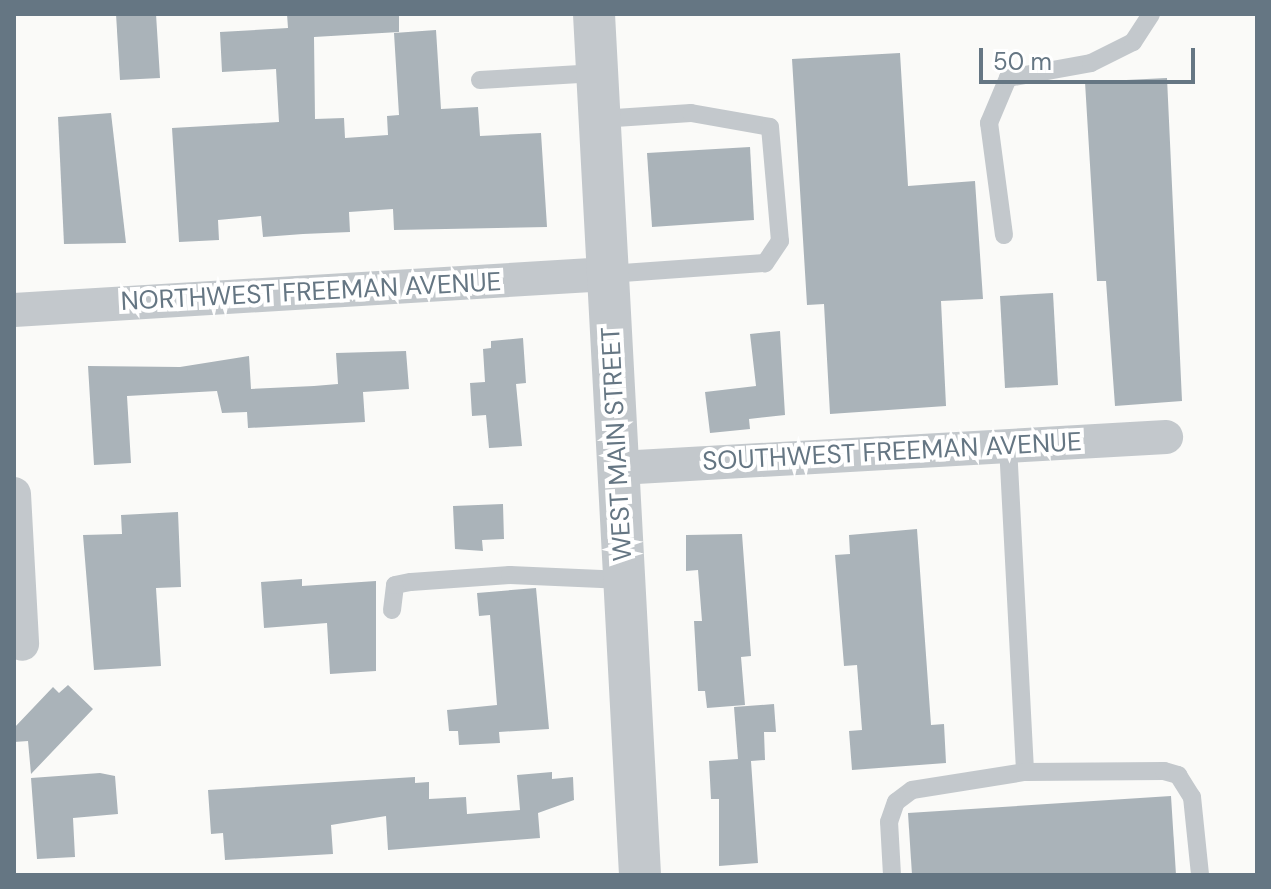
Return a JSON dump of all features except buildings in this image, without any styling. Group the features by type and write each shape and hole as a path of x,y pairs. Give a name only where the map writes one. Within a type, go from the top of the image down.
{"street":[{"name":"WEST MAIN STREET","path":"594,14 640,875"},
{"name":"NORTHWEST FREEMAN AVENUE","path":"14,310 608,274"},
{"name":"SOUTHWEST FREEMAN AVENUE","path":"619,468 1166,437"},
{"path":"14,494 22,644"}],"lane":[{"path":"1004,235 989,123 1008,78 1091,63 1133,42 1151,14"},
{"path":"480,80 597,73"},
{"path":"600,119 691,113 770,127 780,241 765,263 608,274"},
{"path":"1008,446 1025,772"},
{"path":"392,610 395,585 411,582 510,575 624,580"},
{"path":"892,875 889,822 896,802 912,790 1025,772 1178,775 1192,797 1200,875"}]}
